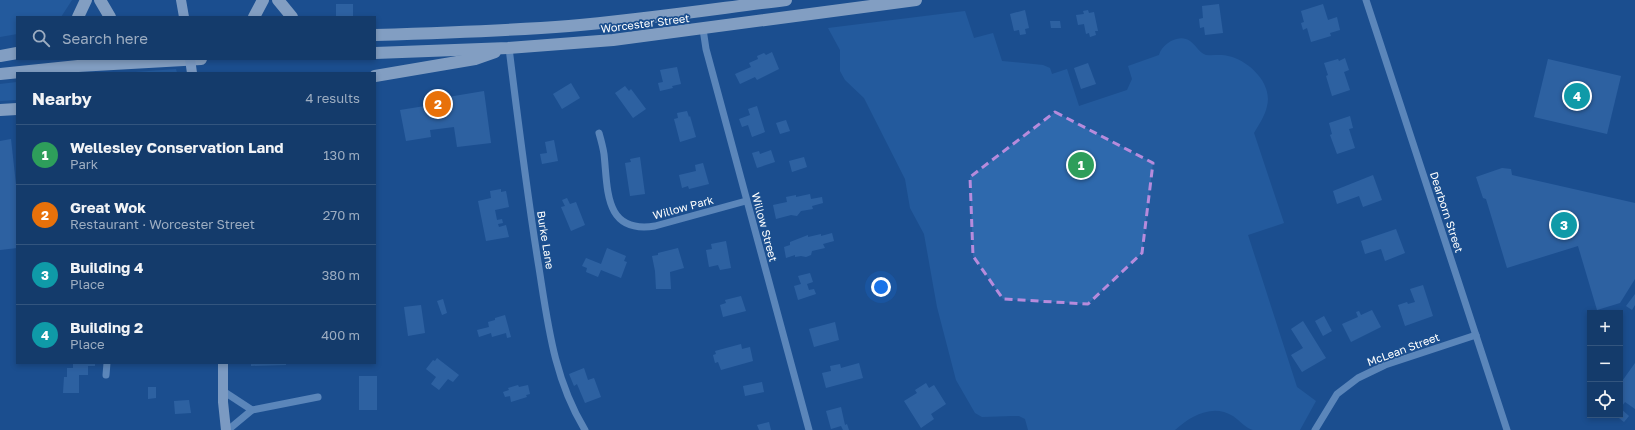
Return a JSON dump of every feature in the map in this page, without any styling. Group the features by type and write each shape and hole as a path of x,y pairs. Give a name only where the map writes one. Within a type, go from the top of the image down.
{"highway":[{"path":"78,16 86,0"},
{"path":"100,0 109,16"},
{"path":"255,16 264,0"},
{"path":"278,0 291,16"},
{"name":"Worcester Street","path":"376,35 520,30 568,26 637,19 786,0"},
{"name":"Worcester Street","path":"376,53 509,48 613,40 916,0"},
{"path":"376,76 475,59 509,48"},
{"path":"0,56 16,53"},
{"path":"20,72 78,66 183,60"},
{"path":"0,74 16,72"},
{"path":"0,110 16,109"}],"main road":[{"path":"190,60 192,72"},
{"path":"223,364 223,391 227,430"}],"street":[{"name":"Dearborn Street","path":"1366,0 1507,430"},
{"name":"Willow Street","path":"703,29 706,49 746,201 809,430"},
{"name":"Burke Lane","path":"509,48 522,161 552,344 562,383 574,411 585,430"},
{"name":"Willow Park","path":"600,133 604,153 606,183 611,205 617,216 628,224 641,227 656,226 746,201"},
{"name":"McLean Street","path":"1315,430 1337,394 1358,378 1385,365 1476,335"},
{"path":"106,375 107,364"},
{"path":"223,391 252,410"},
{"path":"227,430 252,410 318,398"}],"highlighted area":[{"path":"1055,112 1153,163 1142,253 1088,304 1003,299 973,256 970,177"}],"shaded area":[{"path":"0,0 72,0 62,16 16,16 16,34 0,37"},
{"path":"965,11 974,38 993,33 1002,61 1043,65 1050,68 1052,74 1067,69 1079,106 1127,90 1132,79 1128,66 1159,55 1167,44 1181,38 1190,41 1206,55 1225,55 1236,58 1251,68 1263,81 1268,97 1267,106 1262,120 1254,133 1284,223 1248,235 1297,387 1316,401 1300,430 1253,430 1233,416 1225,412 1218,411 1210,411 1195,416 1175,430 1028,430 1025,419 1019,416 982,417 975,413 956,380 937,307 924,234 910,208 905,179 864,98 845,80 840,71 840,50 828,28"},
{"path":"176,69 177,72 136,72"},
{"path":"16,82 16,100 0,101 0,84"}],"building":[{"path":"336,4 353,4 353,16 336,16"},
{"path":"1219,4 1223,33 1205,35 1204,27 1200,28 1199,19 1203,18 1202,6"},
{"path":"1323,4 1328,20 1337,17 1340,30 1330,33 1331,36 1311,42 1307,28 1303,30 1301,23 1304,22 1301,11"},
{"path":"1025,10 1029,28 1025,29 1026,34 1020,35 1019,30 1014,31 1010,14"},
{"path":"1088,10 1089,13 1094,12 1098,31 1095,31 1096,35 1090,37 1089,33 1086,34 1084,24 1078,25 1076,15 1084,14 1083,11"},
{"path":"1050,21 1060,21 1061,28 1051,28"},
{"path":"772,52 779,69 757,80 755,77 740,84 735,74 751,67 749,63 758,59 757,56 764,53 766,55"},
{"path":"1345,58 1349,70 1344,72 1350,90 1332,96 1324,63 1338,59 1339,61"},
{"path":"1548,59 1621,76 1607,134 1534,117"},
{"path":"1088,63 1096,84 1081,89 1074,68"},
{"path":"677,67 681,84 672,86 673,88 660,91 658,83 663,82 660,70"},
{"path":"571,83 580,98 562,109 553,94"},
{"path":"625,86 629,91 631,89 646,109 633,118 615,93"},
{"path":"484,91 491,143 457,147 454,127 430,130 431,137 406,141 400,110 425,106 424,101"},
{"path":"757,106 765,132 752,137 748,125 742,127 739,119 750,115 748,109"},
{"path":"687,111 696,137 680,142 674,119 678,118 677,113"},
{"path":"1350,116 1353,128 1349,129 1355,148 1337,154 1330,135 1332,134 1329,123"},
{"path":"786,120 790,131 780,134 776,123"},
{"path":"11,139 16,185 16,248 0,250 0,141"},
{"path":"554,140 558,161 542,164 540,154 547,153 545,142"},
{"path":"771,150 775,162 757,168 752,153 759,151 760,154"},
{"path":"640,157 645,194 630,196 625,163 631,162 630,159"},
{"path":"804,157 807,167 792,172 789,161"},
{"path":"703,163 709,184 689,189 688,186 682,188 679,175 696,171 695,165"},
{"path":"1502,168 1511,169 1512,175 1635,203 1635,279 1620,303 1597,310 1578,246 1507,268 1486,199 1483,198 1476,177"},
{"path":"1373,175 1382,200 1363,207 1359,196 1337,204 1333,191"},
{"path":"501,189 501,192 506,191 509,207 495,210 497,220 502,219 503,223 498,224 499,227 506,225 509,237 486,241 478,201 491,198 490,191"},
{"path":"810,194 811,199 822,197 823,203 812,206 813,209 801,211 797,216 791,215 776,219 773,205 787,202 786,197 796,195 796,197"},
{"path":"567,198 570,204 576,202 585,225 571,231 561,207 565,206 562,200"},
{"path":"1396,229 1405,253 1385,261 1381,249 1365,254 1361,241"},
{"path":"832,233 834,241 823,244 825,248 812,251 811,255 806,257 795,257 795,255 786,258 784,247 790,245 790,242 808,235 808,237 821,234 821,236"},
{"path":"726,241 731,268 720,270 718,265 709,267 706,250 712,249 711,244"},
{"path":"607,248 626,256 624,261 627,262 621,278 601,270 598,277 586,272 587,268 582,266 586,258 601,264"},
{"path":"678,248 684,268 670,272 671,289 656,289 652,256"},
{"path":"810,273 813,282 807,284 809,290 814,289 816,294 798,300 794,286 801,284 798,276"},
{"path":"1423,285 1433,316 1405,326 1398,305 1407,302 1408,304 1415,302 1410,289"},
{"path":"1635,294 1635,305 1632,310 1626,306"},
{"path":"741,296 746,311 723,317 720,305 726,303 725,300"},
{"path":"443,299 447,313 442,315 437,301"},
{"path":"421,305 425,333 408,336 404,307"},
{"path":"1372,310 1381,327 1351,342 1342,324 1358,317 1356,312 1359,311 1361,315"},
{"path":"505,315 511,337 507,338 506,333 492,337 491,333 479,337 477,330 489,327 488,322"},
{"path":"1324,316 1332,331 1323,336 1315,321"},
{"path":"1303,321 1326,358 1302,372 1291,355 1303,348 1291,329"},
{"path":"835,322 839,340 814,347 809,329"},
{"path":"741,344 742,349 750,347 753,361 721,370 718,362 715,363 713,355 716,354 715,351"},
{"path":"437,358 459,375 453,382 448,379 439,390 431,384 436,377 426,369 433,360 435,361"},
{"path":"859,363 863,378 826,388 822,373 831,371 830,366 840,364 841,368"},
{"path":"1635,363 1635,409 1625,402 1623,405 1623,380"},
{"path":"73,364 95,364 95,366 88,366 88,375 79,375 79,393 63,393 64,377 67,377 67,368 73,368"},
{"path":"251,364 286,364 286,365 251,366"},
{"path":"584,368 588,380 594,378 601,397 585,403 577,384 574,386 569,374"},
{"path":"359,376 377,376 377,410 359,410"},
{"path":"762,382 764,392 745,396 743,386"},
{"path":"926,383 929,388 934,385 946,404 931,414 934,419 921,428 904,401 917,393 915,390"},
{"path":"518,385 519,387 528,385 530,394 526,395 527,397 511,402 510,396 505,397 503,392 509,390 508,388"},
{"path":"148,387 156,387 156,398 148,399"},
{"path":"189,400 191,413 175,414 174,401"},
{"path":"841,407 845,425 847,424 849,430 843,430 841,426 831,429 826,411"},
{"path":"1623,411 1629,416 1624,422 1619,418 1623,418"},
{"path":"769,422 771,430 759,430 757,425"}],"place":[{"name":"Building 2","path":"1577,96"},
{"name":"Great Wok","path":"438,104"},
{"name":"Wellesley Conservation Land","path":"1081,165"},
{"name":"Building 4","path":"1564,225"}]}
